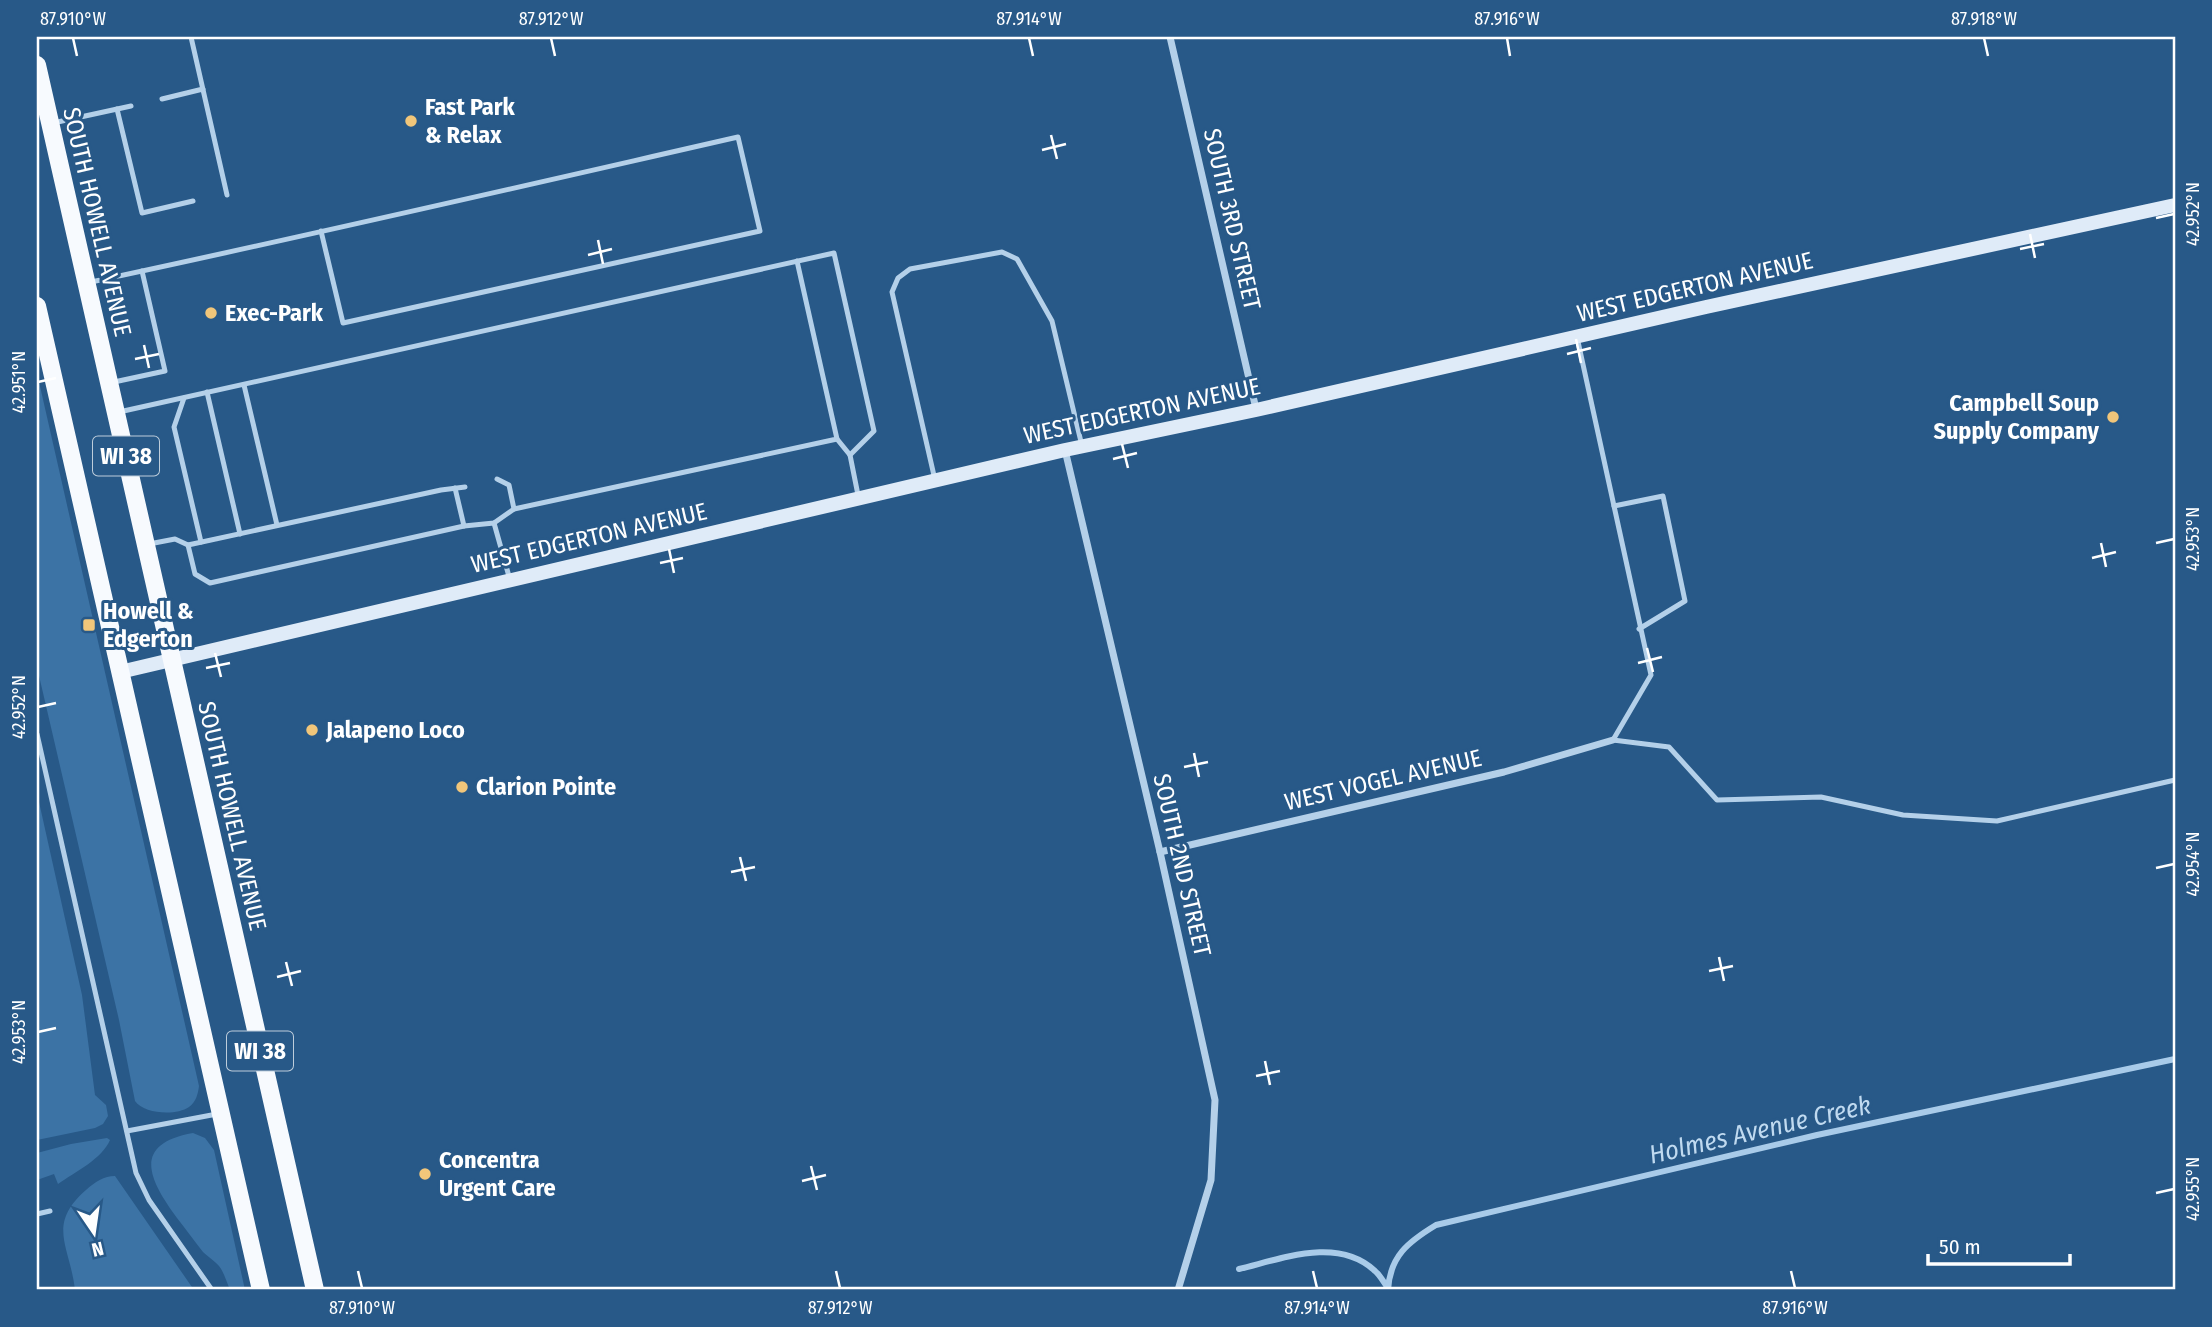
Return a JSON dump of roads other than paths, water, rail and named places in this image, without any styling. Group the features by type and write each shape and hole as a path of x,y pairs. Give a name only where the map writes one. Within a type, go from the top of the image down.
{"main road":[{"name":"SOUTH HOWELL AVENUE","path":"37,65 43,125 86,283 315,1290"},
{"name":"WI 38","path":"37,306 261,1290"}],"street":[{"name":"SOUTH 3RD STREET","path":"1170,37 1256,410"},
{"name":"WEST EDGERTON AVENUE","path":"120,672 1082,446 1256,410 2175,205"},
{"name":"SOUTH 2ND STREET","path":"1065,450 1160,852 1214,1100 1210,1180 1178,1290"},
{"name":"WEST VOGEL AVENUE","path":"1160,852 1504,772 1613,740"}],"lane":[{"path":"191,37 227,195"},
{"path":"162,99 203,89"},
{"path":"43,125 131,106"},
{"path":"117,108 142,213 193,201"},
{"path":"86,283 738,137 760,231 344,323 321,231"},
{"path":"935,481 892,292 898,278 910,269 1002,252 1017,259 1052,321 1082,446"},
{"path":"116,412 834,253 874,431 850,455"},
{"path":"797,261 837,439 850,455 859,498"},
{"path":"109,383 165,370 142,271"},
{"path":"1577,337 1651,675 1613,740 1670,747 1717,800 1821,797 1903,816 1997,821 2175,780"},
{"path":"244,384 277,526"},
{"path":"207,392 240,534"},
{"path":"184,398 174,427 201,542"},
{"path":"188,545 195,574 209,583 464,526 495,523 514,509 837,439"},
{"path":"498,479 509,485 514,509"},
{"path":"146,545 175,539 188,545 465,487"},
{"path":"455,488 464,526"},
{"path":"1614,506 1663,496 1685,601 1639,629"},
{"path":"495,523 510,580"},
{"path":"37,734 136,1173 143,1189 212,1290"},
{"path":"127,1131 221,1113"},
{"path":"37,1214 50,1211"}],"waterway":[{"name":"Holmes Avenue Creek","path":"1388,1290 1392,1268 1402,1251 1436,1225 1817,1135 2175,1059"},
{"name":"Holmes Avenue Creek","path":"1239,1269 1291,1256 1327,1252 1360,1260 1375,1271 1388,1288"}],"place":[{"name":"Fast Park & Relax","path":"411,121"},
{"name":"Exec-Park","path":"211,313"},
{"name":"Campbell Soup Supply Company","path":"2113,417"},
{"name":"Howell & Edgerton","path":"89,625"},
{"name":"Jalapeno Loco","path":"312,730"},
{"name":"Clarion Pointe","path":"462,787"},
{"name":"Concentra Urgent Care","path":"425,1174"}]}
